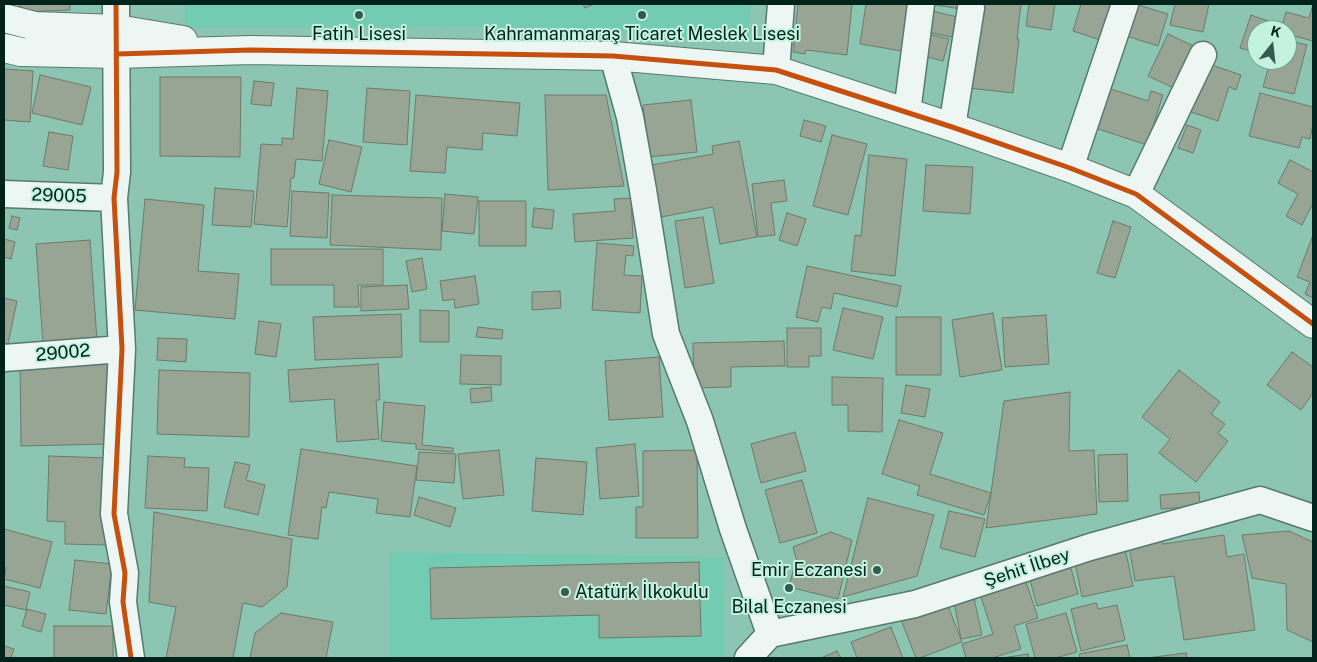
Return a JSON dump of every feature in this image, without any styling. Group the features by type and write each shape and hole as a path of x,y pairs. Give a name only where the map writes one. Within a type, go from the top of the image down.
{"street":[{"path":"776,70 782,4"},
{"path":"907,112 921,4"},
{"path":"1070,168 1125,4"},
{"path":"952,128 971,8"},
{"path":"4,18 35,26 117,29 250,50 613,56 776,70 907,112 1070,168 1136,194 1313,324"},
{"path":"4,48 21,52 117,29"},
{"path":"117,29 117,172 114,198 122,349 114,514 124,572 123,602 131,658"},
{"path":"1136,194 1202,55"},
{"path":"613,56 630,117 666,334 700,421 733,529 770,634 748,658"},
{"name":"29005","path":"4,194 114,198"},
{"name":"29002","path":"4,358 122,349"},
{"name":"Şehit İlbey","path":"770,634 915,604 1090,548 1260,500 1313,518"}],"shaded area":[{"path":"185,4 751,4 749,42 538,27 185,28"},
{"path":"389,552 724,557 725,655 722,658 390,658"}],"building":[{"path":"20,4 70,4 70,10 20,12"},
{"path":"583,4 594,4 585,8"},
{"path":"798,4 852,4 847,55 806,50 805,54 793,52"},
{"path":"866,4 910,4 902,51 860,44"},
{"path":"930,4 967,4 967,10"},
{"path":"980,4 1021,4 1013,93 969,88"},
{"path":"1029,4 1055,4 1051,30 1026,26"},
{"path":"1081,4 1119,4 1106,42 1073,31"},
{"path":"1135,4 1168,14 1158,46 1123,35"},
{"path":"1175,4 1209,4 1203,32 1170,25"},
{"path":"1313,4 1313,41 1297,37 1297,20 1284,20 1286,12 1309,18"},
{"path":"928,10 966,19 961,39 923,31"},
{"path":"1251,15 1265,20 1249,20"},
{"path":"1247,27 1247,50 1240,48"},
{"path":"925,33 949,39 943,61 920,55"},
{"path":"1168,34 1202,50 1182,92 1148,76"},
{"path":"1297,42 1307,45 1294,94 1263,87 1268,70 1297,70"},
{"path":"1203,62 1241,75 1236,90 1229,87 1218,121 1188,111"},
{"path":"4,69 33,71 30,122 4,120"},
{"path":"40,75 91,87 82,125 32,113"},
{"path":"160,77 241,77 240,157 160,156"},
{"path":"254,81 274,83 271,106 251,104"},
{"path":"1105,87 1148,101 1151,91 1163,95 1147,145 1092,127"},
{"path":"297,88 328,91 322,161 296,159 294,178 291,178 287,227 254,224 261,144 282,145 282,138 293,139"},
{"path":"367,88 410,91 407,145 363,142"},
{"path":"1260,93 1313,107 1313,124 1310,139 1302,137 1299,148 1249,136"},
{"path":"416,95 520,103 517,136 483,133 482,150 447,147 445,173 410,171"},
{"path":"545,95 606,95 624,186 548,190"},
{"path":"691,100 697,152 649,157 643,105"},
{"path":"804,120 826,126 821,142 800,136"},
{"path":"1187,125 1201,130 1193,153 1178,148"},
{"path":"49,132 73,136 68,170 43,166"},
{"path":"832,135 867,144 848,215 813,206"},
{"path":"329,140 362,147 351,192 319,184"},
{"path":"739,141 757,237 720,244 713,207 656,218 646,166 713,154 712,146"},
{"path":"869,155 907,159 895,276 851,271 855,235 861,236"},
{"path":"1290,160 1313,172 1313,203 1302,225 1286,216 1298,194 1278,183"},
{"path":"926,165 973,167 970,214 923,211"},
{"path":"784,180 787,201 771,203 775,235 758,237 752,184"},
{"path":"215,188 254,191 251,227 212,225"},
{"path":"292,191 329,193 327,238 290,236"},
{"path":"445,194 478,197 474,234 442,231"},
{"path":"332,195 442,198 441,250 330,245"},
{"path":"631,198 633,238 575,242 573,214 615,211 614,199"},
{"path":"145,199 204,205 198,271 239,274 235,319 135,310"},
{"path":"479,201 526,201 526,246 479,246"},
{"path":"534,208 554,210 552,229 532,227"},
{"path":"787,213 806,219 797,246 779,240"},
{"path":"12,216 20,218 17,230 9,228"},
{"path":"703,217 714,283 685,288 675,221"},
{"path":"1113,221 1131,227 1115,278 1097,273"},
{"path":"1313,235 1313,298 1305,294 1310,282 1297,277"},
{"path":"4,239 15,242 11,259 4,257"},
{"path":"90,240 97,341 43,345 36,244"},
{"path":"597,243 634,246 633,256 626,255 624,275 642,276 640,313 592,310"},
{"path":"271,249 383,249 383,285 358,285 359,307 334,307 334,285 271,285"},
{"path":"422,258 427,289 412,292 406,261"},
{"path":"807,266 901,286 897,307 834,293 831,309 822,307 818,322 796,317"},
{"path":"475,276 479,304 455,308 454,299 443,301 440,281"},
{"path":"407,285 409,309 361,311 361,287"},
{"path":"560,291 561,308 532,310 532,292"},
{"path":"4,298 17,301 8,344 4,343"},
{"path":"843,308 883,317 873,359 833,350"},
{"path":"420,310 449,311 449,342 420,342"},
{"path":"993,313 1002,370 960,377 952,320"},
{"path":"401,314 402,357 315,360 313,317"},
{"path":"1046,315 1049,364 1005,367 1002,318"},
{"path":"896,317 941,317 941,375 896,375"},
{"path":"259,321 281,324 276,357 255,354"},
{"path":"478,327 503,330 502,339 476,337"},
{"path":"787,328 821,328 821,356 809,356 809,367 787,367"},
{"path":"158,338 187,339 186,362 157,360"},
{"path":"784,341 785,366 731,367 731,387 694,388 693,343"},
{"path":"1292,352 1313,367 1313,393 1301,410 1267,385"},
{"path":"461,355 501,356 501,385 460,384"},
{"path":"659,357 663,417 609,420 605,361"},
{"path":"108,359 110,444 21,446 20,361"},
{"path":"378,364 380,400 376,400 379,439 337,442 334,399 290,402 288,370"},
{"path":"159,370 250,373 249,437 157,434"},
{"path":"1179,370 1220,402 1211,414 1225,424 1218,433 1228,441 1196,482 1159,453 1170,439 1142,417"},
{"path":"832,377 883,378 882,432 848,431 848,405 832,405"},
{"path":"906,385 930,389 925,417 901,413"},
{"path":"491,387 492,401 471,403 470,389"},
{"path":"1070,392 1069,451 1094,450 1097,514 986,528 1004,401"},
{"path":"384,402 425,406 422,445 453,448 453,452 416,449 416,444 381,441"},
{"path":"899,420 943,433 930,474 991,493 984,515 917,495 920,486 882,474"},
{"path":"795,432 806,471 761,483 751,444"},
{"path":"635,444 639,496 600,499 596,448"},
{"path":"301,449 417,466 410,517 376,513 378,499 329,492 326,508 322,507 318,539 288,535"},
{"path":"499,450 504,495 463,499 458,454"},
{"path":"697,450 698,538 636,538 636,507 643,507 643,451"},
{"path":"419,452 456,454 454,483 416,480"},
{"path":"1127,454 1128,501 1099,502 1098,455"},
{"path":"49,456 109,458 106,545 65,544 65,522 47,521"},
{"path":"148,456 185,458 184,467 209,468 207,511 145,508"},
{"path":"536,458 587,462 583,515 532,511"},
{"path":"235,462 250,465 246,480 265,485 258,515 224,507"},
{"path":"802,480 817,533 780,543 765,490"},
{"path":"1199,492 1200,506 1161,509 1160,495"},
{"path":"419,497 456,508 450,527 414,515"},
{"path":"868,498 934,515 917,576 843,597"},
{"path":"949,511 985,519 975,557 940,548"},
{"path":"154,512 292,539 287,587 262,607 243,603 233,658 166,658 176,607 149,602"},
{"path":"4,529 52,542 40,588 4,579 6,568 4,567"},
{"path":"1289,531 1313,542 1313,642 1287,630 1286,584 1252,578 1242,535"},
{"path":"831,532 852,540 838,599 789,587 794,567 799,568 793,547"},
{"path":"1162,535 1163,544 1224,535 1227,557 1244,554 1255,630 1184,640 1174,576 1135,581 1128,541"},
{"path":"1125,548 1133,586 1082,597 1074,558"},
{"path":"75,560 112,564 106,614 69,610"},
{"path":"1069,561 1078,594 1037,606 1028,573"},
{"name":"Atatürk İlkokulu","path":"699,562 701,636 599,638 599,615 431,619 430,568"},
{"path":"1025,579 1038,618 1014,626 1021,649 992,658 966,658 962,644 993,634 980,594"},
{"path":"4,586 30,592 26,610 4,605"},
{"path":"974,598 982,635 961,639 954,602"},
{"path":"947,603 962,642 916,658 901,620"},
{"path":"1096,603 1098,609 1117,605 1125,640 1081,651 1071,609"},
{"path":"27,609 46,614 41,632 22,626"},
{"path":"281,613 333,622 326,658 250,658 255,633"},
{"path":"1066,613 1077,652 1055,658 1035,658 1026,624"},
{"path":"54,626 113,626 113,658 54,658"},
{"path":"891,627 903,658 857,658 851,642"},
{"path":"1127,645 1130,658 1080,658 1079,654"},
{"path":"4,646 14,649 11,658 4,658"},
{"path":"837,651 841,658 821,658"},
{"path":"1186,653 1187,658 1147,658"},
{"path":"1028,654 1029,658 1002,658"}],"cycle path":[{"path":"116,4 117,172 114,198 122,349 114,514 125,573 123,602 131,658"},
{"path":"117,54 250,50 613,56 776,70 952,127 1070,168 1136,194 1313,324"}],"place":[{"name":"Fatih Lisesi","path":"359,15"},
{"name":"Kahramanmaraş Ticaret Meslek Lisesi","path":"642,15"},
{"name":"Emir Eczanesi","path":"877,570"},
{"name":"Bilal Eczanesi","path":"789,588"},
{"name":"Atatürk İlkokulu","path":"565,592"}]}
